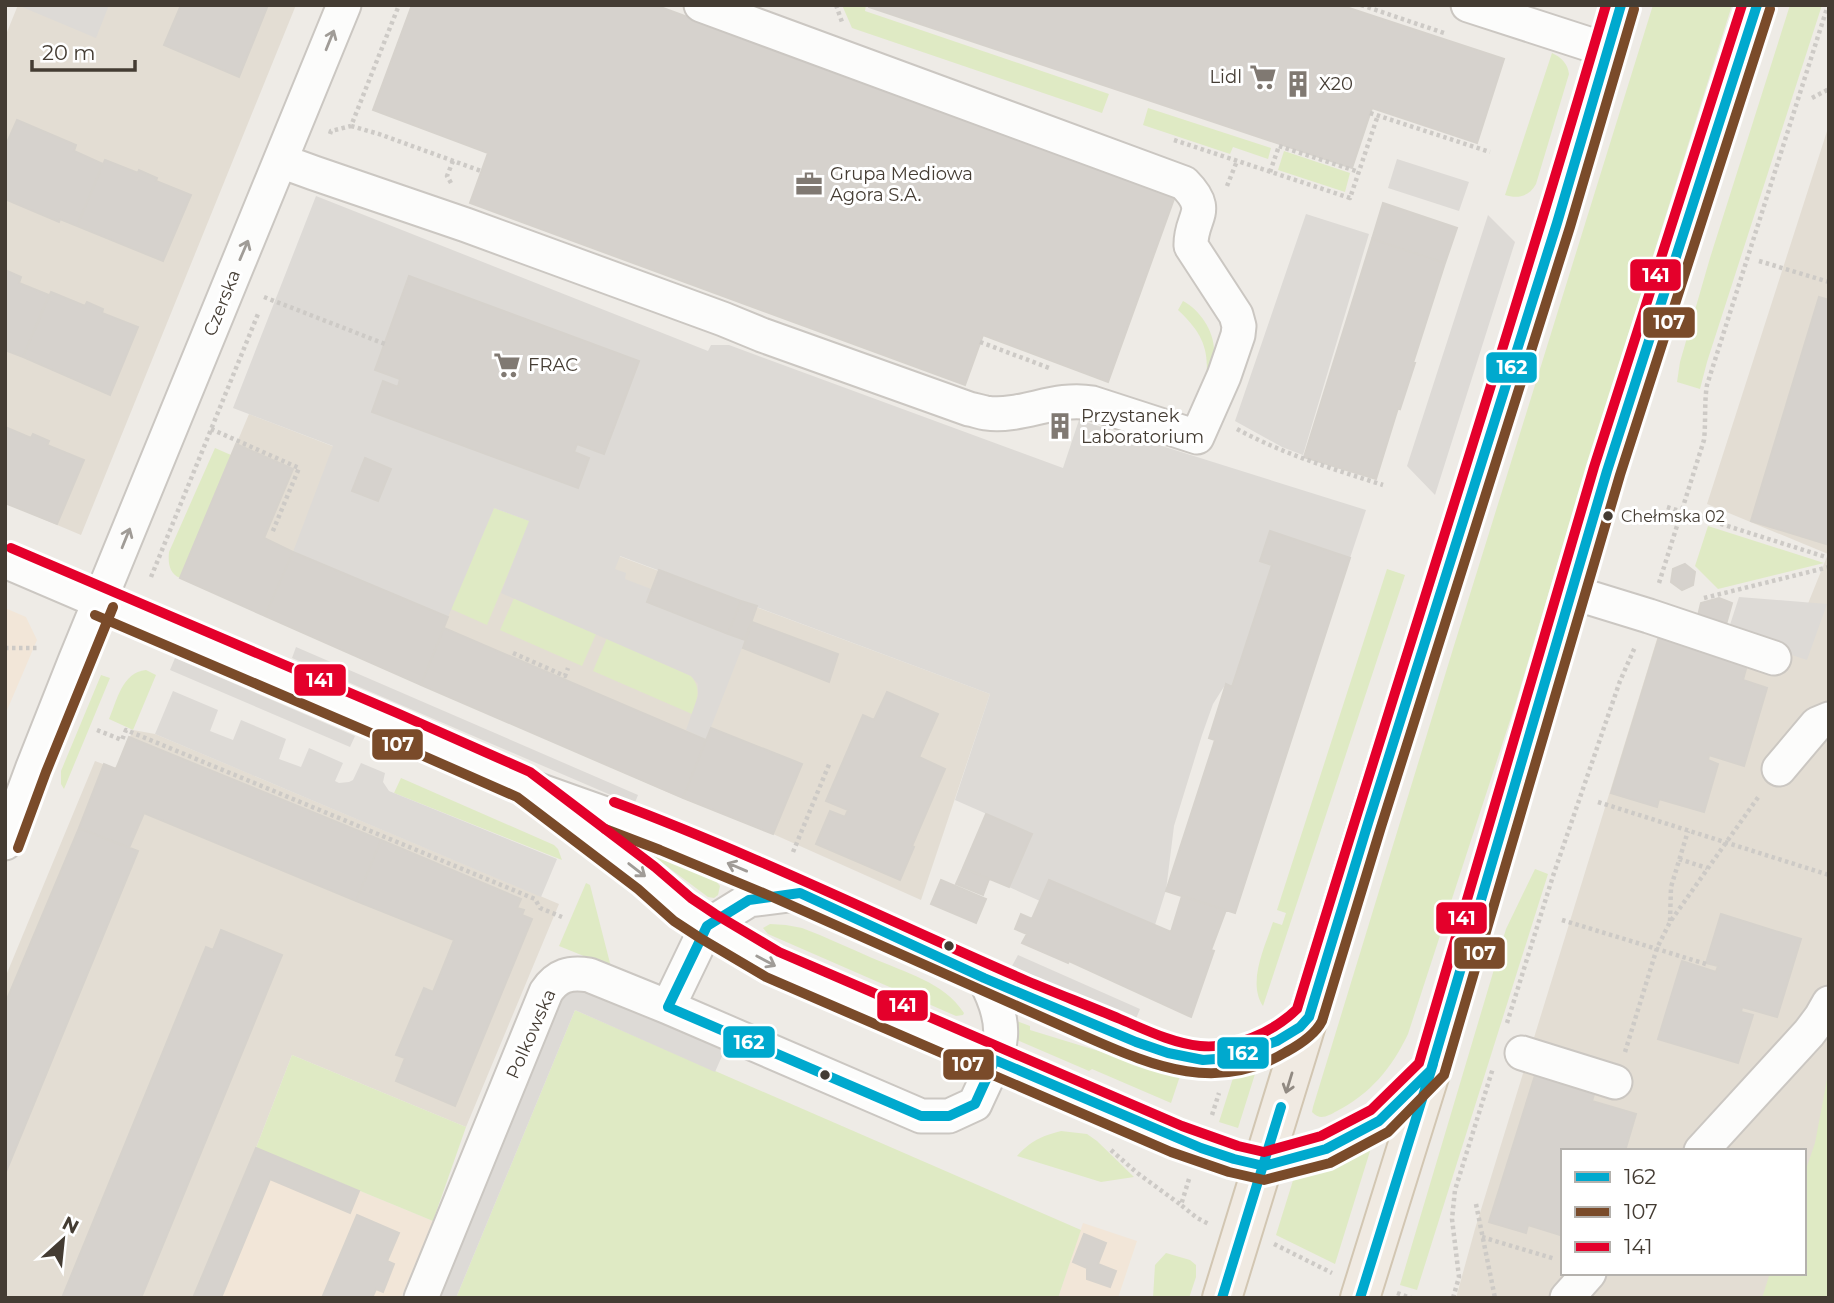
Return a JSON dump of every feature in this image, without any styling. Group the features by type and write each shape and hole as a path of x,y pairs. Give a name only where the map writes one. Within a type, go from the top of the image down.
{"main road":[{"path":"1222,1298 1553,236 1621,5"},
{"path":"1360,1298 1432,1070 1611,458 1757,5"}],"street":[{"name":"Czerska","path":"5,843 33,767 344,5"},
{"path":"281,160 970,409 987,414 1001,413 1077,400 1197,438 1224,376 1239,326 1236,314 1191,246 1199,212 1196,197 1184,183 701,5"},
{"path":"1468,5 1607,50"},
{"path":"5,561 524,785 656,832 800,893 984,978 1136,1042 1168,1053 1203,1060 1229,1058 1286,1037 1308,1017"},
{"path":"1571,592 1774,658"},
{"path":"1779,769 1817,724 1829,719"},
{"path":"524,785 608,847 682,909 773,965 1200,1148 1234,1159 1264,1166 1326,1149 1380,1121 1432,1070"},
{"path":"668,1007 707,926 748,900 800,893"},
{"name":"Polkowska","path":"421,1298 551,985 565,975 589,975 921,1116 949,1116 975,1104 1000,1049 1002,1027 998,1009 984,978"},
{"path":"1703,1149 1809,1033 1829,1003"},
{"path":"1507,1048 1615,1083"},
{"path":"1567,1298 1587,1275"}],"path":[{"path":"351,126 399,5"},
{"path":"1361,5 1459,38"},
{"path":"1452,1298 1459,1276 1452,1219 1455,1190 1507,1048 1553,876 1620,681 1649,616 1682,512 1704,440 1707,385 1828,5"},
{"path":"1812,98 1829,90"},
{"path":"1370,113 1490,152"},
{"path":"1173,139 1350,198 1378,115"},
{"path":"314,173 331,131 351,126 481,171"},
{"path":"1270,172 1279,145 1359,172"},
{"path":"1229,181 1237,161"},
{"path":"1759,261 1829,282"},
{"path":"152,577 267,289"},
{"path":"264,297 384,344"},
{"path":"981,342 1057,371"},
{"path":"1203,424 1220,422 1233,426 1299,458 1383,485"},
{"path":"211,429 299,468 272,533"},
{"path":"1667,507 1829,558"},
{"path":"1697,600 1829,567"},
{"path":"5,648 39,648"},
{"path":"513,653 565,676 568,668"},
{"path":"97,730 122,740 127,730 535,899 540,908 562,917"},
{"path":"793,852 830,762"},
{"path":"1615,1083 1657,948 1670,922 1779,769"},
{"path":"1598,802 1829,875"},
{"path":"1670,922 1671,887 1688,831"},
{"path":"1679,859 1707,868"},
{"path":"1562,920 1706,964"},
{"path":"1210,1122 1221,1088"},
{"path":"1189,1177 1181,1205 1197,1218 1215,1227"},
{"path":"1476,1204 1494,1298"},
{"path":"1482,1237 1561,1261"},
{"path":"1273,1243 1332,1273"}],"shaded area":[{"path":"18,5 296,5 81,535 5,503 5,37"},
{"path":"109,5 96,38 22,7"},
{"path":"1829,125 1829,1298 1456,1298 1661,626 1782,668 1828,554 1707,504"},
{"path":"1397,159 1469,182 1459,211 1388,188"},
{"path":"316,196 708,351 711,345 729,345 1063,468 1079,420 1366,510 1350,558 1270,531 1260,561 1272,565 1232,687 1225,685 1213,704 1202,735 1174,826 1166,890 1155,925 1050,880 1040,901 1009,887 1032,834 955,800 990,694 620,556 615,569 626,573 625,579 651,589 647,602 745,640 706,740 686,730 698,696 698,684 691,676 501,593 529,521 494,508 448,617 293,552 333,446 233,408","holes":["365,459 391,469 378,501 352,490"]},
{"path":"1306,214 1369,234 1303,455 1282,447 1235,421"},
{"path":"1488,215 1515,242 1435,495 1407,466"},
{"path":"249,414 632,561 990,694 921,900 180,578"},
{"path":"1739,597 1827,604 1807,660 1727,634"},
{"path":"5,608 26,617 37,640 5,715"},
{"path":"296,647 638,795 634,805 292,658"},
{"path":"175,658 355,736 350,747 170,670"},
{"path":"173,691 218,710 210,731 233,740 241,720 286,739 279,759 301,767 309,748 343,763 335,781 339,783 353,780 361,763 385,773 383,782 389,791 557,859 541,897 155,734"},
{"path":"133,730 155,734 559,904 466,1127 292,1055 193,1298 5,1298 5,978 95,761 116,769"},
{"path":"1018,955 1140,1009 1135,1021 1012,966"},
{"path":"575,983 726,1047 715,1072 575,1010 456,1298 431,1298 554,1001"},
{"path":"256,1148 433,1221 401,1298 193,1298"},
{"path":"1083,1223 1137,1241 1118,1298 1058,1298"}],"green space":[{"path":"842,5 866,5 865,11 1109,94 1102,113 852,28"},
{"path":"1653,5 1732,5 1580,488 1516,702 1408,1034 1395,1058 1370,1088 1334,1113 1318,1116 1312,1112 1313,1107"},
{"path":"1790,5 1822,5 1700,389 1677,382 1680,362"},
{"path":"1552,53 1564,61 1569,74 1536,184 1530,192 1522,196 1505,195"},
{"path":"1148,108 1271,148 1268,159 1233,147 1230,154 1143,125"},
{"path":"1284,151 1350,173 1345,192 1278,170"},
{"path":"1183,301 1201,316 1212,337 1214,355 1206,379 1205,349 1198,333 1178,310"},
{"path":"215,448 231,455 180,578 170,567 169,552"},
{"path":"494,508 530,521 487,625 451,609"},
{"path":"1708,526 1824,563 1718,589 1695,566"},
{"path":"1387,569 1405,575 1263,1006 1257,986 1262,953 1273,922 1282,925 1286,913 1277,910"},
{"path":"514,598 596,634 582,666 500,630"},
{"path":"607,638 691,676 697,690 692,714 593,671"},
{"path":"146,670 156,675 133,730 109,719 126,682 131,676"},
{"path":"101,675 110,678 64,789 61,784 61,771"},
{"path":"401,778 554,845 562,860 394,793"},
{"path":"642,844 716,881 720,886 718,895 714,898 708,897 645,850"},
{"path":"1535,869 1548,874 1417,1290 1400,1285 1506,929"},
{"path":"586,883 590,885 611,967 559,946"},
{"path":"770,924 802,928 922,979 946,993 964,1013 956,1016 768,934 763,928"},
{"path":"575,1010 1081,1230 1058,1298 456,1298"},
{"path":"1008,1019 1030,1026 1030,1030 1180,1076 1171,1103 1017,1040"},
{"path":"292,1055 466,1127 433,1221 256,1148"},
{"path":"1829,1069 1829,1298 1762,1298 1769,1275 1806,1275 1806,1169 1815,1143"},
{"path":"1255,1074 1238,1128 1219,1122 1233,1078"},
{"path":"1061,1131 1087,1134 1134,1177 1101,1182 1017,1156 1037,1140"},
{"path":"1371,1148 1335,1264 1276,1235 1295,1174 1334,1165"},
{"path":"1166,1253 1190,1260 1196,1265 1196,1277 1189,1298 1153,1298 1155,1265"}],"building":[{"path":"181,5 268,5 239,77 164,45"},
{"name":"Grupa Mediowa Agora S.A.","path":"412,5 655,5 1175,196 1108,382 983,335 965,385 470,203 488,153 373,110"},
{"name":"X20","path":"869,5 1340,5 1504,59 1477,143 1372,108 1352,168"},
{"path":"17,120 76,145 74,151 103,164 77,226 60,219 59,222 5,199 5,147"},
{"path":"105,160 138,173 139,170 157,178 156,181 191,195 163,261 77,226"},
{"path":"1383,203 1457,228 1445,263 1372,239"},
{"path":"1372,239 1445,263 1376,479 1304,457"},
{"path":"5,270 21,277 19,283 49,295 23,357 5,350"},
{"path":"409,276 639,361 604,454 577,444 574,452 589,458 578,488 372,412 383,381 398,387 400,379 375,370"},
{"path":"51,292 85,306 87,302 103,309 102,313 138,327 110,395 23,357"},
{"path":"1819,297 1829,300 1829,545 1751,521"},
{"name":"Przystanek Laboratorium","path":"1060,414 1068,417 1060,438 1052,435"},
{"path":"5,427 31,438 33,434 49,441 47,445 84,460 57,524 5,503"},
{"path":"236,444 293,469 264,538 293,552 265,616 180,578"},
{"path":"365,458 391,469 378,501 352,491"},
{"path":"1270,531 1350,558 1235,913 1166,891 1215,740 1209,738 1226,684 1232,687 1272,565 1260,561"},
{"path":"293,552 448,617 421,685 265,616"},
{"path":"1685,564 1695,572 1693,585 1682,590 1671,582 1673,569"},
{"path":"659,570 741,601 728,634 647,602"},
{"path":"1719,598 1732,603 1725,628 1697,620 1701,603"},
{"path":"741,601 757,606 745,640 728,634"},
{"path":"752,622 838,654 829,682 743,648"},
{"path":"444,628 706,740 683,798 421,685"},
{"path":"1659,637 1747,665 1743,680 1767,688 1744,766 1709,755 1708,760 1718,764 1704,812 1659,799 1657,807 1611,793"},
{"path":"887,692 938,714 919,757 945,769 900,880 816,844 830,811 845,817 848,810 826,801 863,715 874,720"},
{"path":"711,728 802,764 773,834 683,798"},
{"path":"129,737 381,840 356,901 144,813 129,848 79,828 104,764 116,769"},
{"path":"986,814 1032,834 1009,887 963,868"},
{"path":"79,828 138,851 5,1174 5,1004"},
{"path":"381,840 521,899 517,908 524,910 522,915 532,919 455,1106 396,1081 405,1058 396,1055 424,988 433,992 454,940 356,901"},
{"path":"963,868 989,879 983,895 956,884"},
{"path":"941,880 986,899 976,923 931,904"},
{"path":"1049,880 1171,932 1182,896 1226,910 1191,1017 1069,961 1068,963 1022,943 1027,934 1015,929 1021,914 1032,919"},
{"path":"1721,914 1801,939 1777,1017 1742,1007 1741,1012 1753,1015 1738,1063 1658,1039 1682,961 1716,972 1718,966 1706,963"},
{"path":"221,930 282,955 141,1298 62,1298 206,947 213,950"},
{"path":"1537,1069 1597,1085 1592,1101 1636,1114 1626,1149 1561,1149 1561,1235 1528,1225 1526,1233 1489,1222"},
{"path":"256,1148 359,1191 350,1213 270,1179 221,1298 193,1298"},
{"path":"357,1215 399,1233 387,1261 394,1264 383,1292 376,1289 372,1298 322,1298"},
{"path":"1084,1234 1106,1243 1098,1264 1116,1271 1110,1287 1087,1279 1087,1268 1073,1262"}],"transit line":[{"name":"141","path":"614,802 719,844 1027,981 1169,1039 1200,1046 1226,1045 1252,1038 1287,1018 1297,1009 1531,257 1606,5"},
{"name":"162","path":"1621,5 1557,223 1309,1017 1300,1027 1277,1041 1229,1058 1203,1060 1168,1053 984,978 800,893 749,900 707,926 668,1007 921,1116 949,1116 975,1104 995,1060 1201,1148 1264,1166 1326,1149 1379,1121 1431,1070 1607,471 1757,5"},
{"name":"141","path":"11,548 530,772 655,867 691,898 779,952 1182,1126 1238,1146 1264,1152 1321,1136 1371,1110 1419,1063 1594,467 1742,5"},
{"name":"107","path":"605,829 768,895 1114,1049 1162,1066 1211,1073 1236,1071 1261,1064 1306,1039 1322,1021 1570,227 1634,9"},
{"name":"107","path":"95,615 517,797 638,889 674,921 766,977 1171,1152 1229,1172 1264,1180 1330,1163 1388,1132 1444,1075 1620,475 1770,9"},
{"name":"107","path":"18,848 113,607"},
{"name":"162","path":"1360,1298 1433,1064"},
{"name":"162","path":"1222,1298 1281,1107"}],"place":[{"name":"Lidl","path":"1263,77"},
{"name":"X20","path":"1298,84"},
{"name":"Grupa Mediowa Agora S.A.","path":"809,184"},
{"name":"FRAC","path":"507,365"},
{"name":"Przystanek Laboratorium","path":"1060,426"},
{"name":"Chełmska 02","path":"1608,516"}]}
